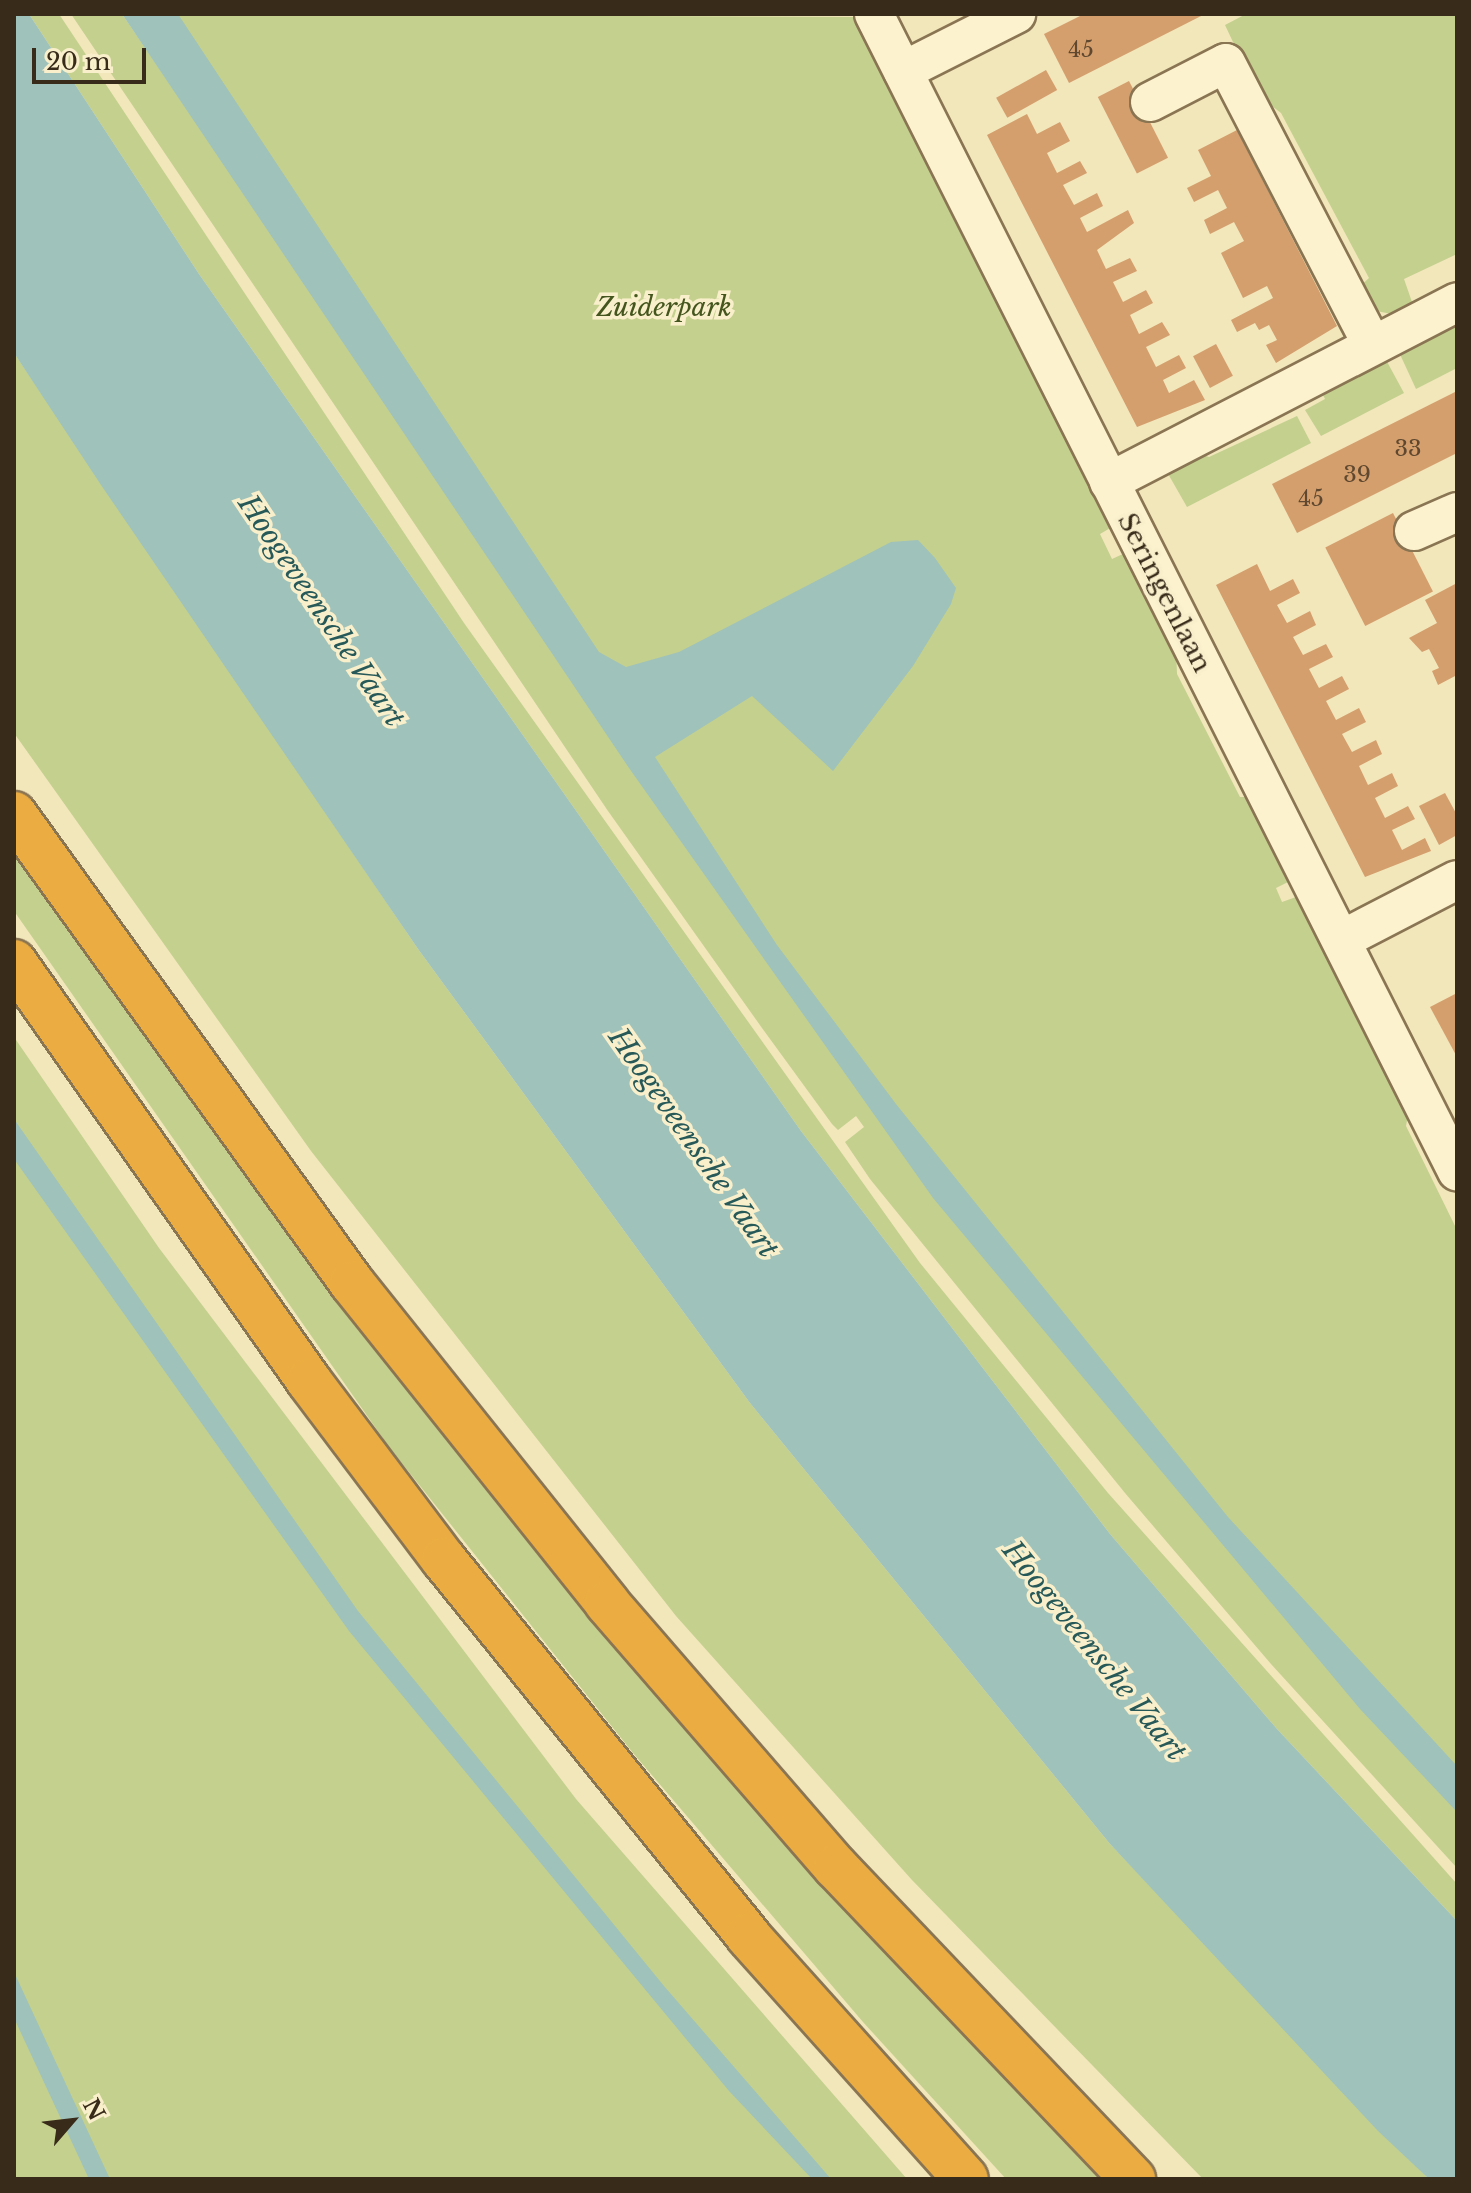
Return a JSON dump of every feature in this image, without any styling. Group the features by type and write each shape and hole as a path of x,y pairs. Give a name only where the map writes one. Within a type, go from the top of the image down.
{"highway":[{"path":"14,814 352,1283 597,1592 836,1867 1133,2179"},
{"path":"14,962 309,1381 444,1560 748,1936 966,2179"}],"street":[{"name":"Seringenlaan","path":"874,14 1343,939 1457,1171"},
{"path":"903,71 1016,14"},
{"path":"1150,102 1226,63 1372,345"},
{"path":"1109,482 1457,302"},
{"path":"1414,531 1457,512"},
{"path":"1343,939 1457,880"}],"green space":[{"path":"29,14 59,14 464,623 920,1263 1108,1493 1457,1884 1457,1921 1277,1729 1110,1534 801,1131 199,274"},
{"name":"Zuiderpark","path":"71,14 122,14 283,250 136,14 854,17 1112,527 1100,534 1112,559 1125,553 1176,649 1177,674 1240,797 1251,797 1292,880 1276,888 1282,902 1296,897 1304,901 1409,1109 1406,1126 1457,1230 1457,1868 1271,1664 1125,1493 870,1179 845,1142 864,1127 856,1116 838,1130 762,1028 608,811"},
{"path":"1246,14 1457,14 1457,254 1404,279 1412,302 1397,315 1371,310 1358,288 1369,278 1281,113 1258,95 1225,25"},
{"path":"1457,321 1457,368 1416,389 1398,350"},
{"path":"14,353 418,949 750,1403 1110,1844 1429,2179 1203,2179 912,1880 676,1616 311,1151 14,733"},
{"path":"1385,358 1404,393 1321,436 1305,410 1325,399 1321,391"},
{"path":"1297,416 1311,443 1187,507 1167,472 1199,454 1209,457"},
{"path":"14,852 263,1201 619,1650 861,1927 1105,2179 1006,2179 863,2022 633,1753 389,1447 14,911"},
{"path":"14,1037 159,1248 576,1799 907,2179 14,2179"}],"water":[{"name":"Hoogeveensche Vaart","path":"14,14 29,14 199,274 801,1131 1110,1534 1277,1729 1457,1921 1457,2179 1429,2179 1378,2131 1110,1844 750,1403 418,949 101,485 14,353"},
{"path":"122,14 178,14 599,652 626,667 679,652 891,542 918,540 935,558 956,588 951,604 913,666 833,771 752,696 655,757 777,945 896,1104 1228,1517 1457,1766 1457,1812 1360,1709 933,1198 629,768"},
{"path":"14,1119 358,1611 664,1986 831,2179 812,2179 729,2091 349,1631 14,1159"},
{"path":"14,1972 110,2179 89,2179 14,2018"}],"building":[{"path":"1084,14 1205,14 1069,83 1044,34"},
{"path":"1046,70 1057,90 1007,118 996,98"},
{"path":"1129,81 1168,158 1137,174 1098,97"},
{"path":"1027,114 1037,134 1060,122 1070,141 1047,153 1057,173 1080,161 1087,173 1063,185 1074,205 1097,193 1103,206 1080,218 1087,232 1128,210 1134,223 1097,250 1106,269 1130,258 1137,271 1113,282 1123,302 1146,290 1153,303 1130,315 1139,334 1162,322 1170,335 1146,347 1156,367 1179,355 1186,368 1163,380 1169,393 1194,380 1205,400 1137,427 987,135"},
{"path":"1237,130 1337,326 1276,363 1266,345 1277,340 1269,325 1259,330 1255,323 1237,332 1231,320 1273,298 1267,286 1243,298 1221,253 1244,241 1234,222 1210,234 1204,220 1227,208 1218,190 1194,202 1187,188 1211,176 1198,150"},
{"path":"1216,344 1233,376 1210,388 1193,356"},
{"path":"1457,391 1457,453 1297,533 1272,484"},
{"path":"1393,513 1433,591 1365,626 1325,548"},
{"path":"1257,564 1270,591 1293,579 1300,593 1277,605 1287,623 1310,611 1316,625 1293,637 1303,655 1326,644 1333,657 1309,669 1319,688 1342,676 1349,689 1326,701 1336,720 1359,708 1366,722 1342,734 1352,752 1376,740 1382,754 1359,766 1368,785 1392,773 1398,786 1375,798 1385,818 1408,806 1415,819 1392,830 1402,850 1425,838 1431,851 1365,877 1216,585"},
{"path":"1457,583 1457,675 1438,685 1432,671 1439,668 1429,649 1422,652 1409,638 1437,623 1425,600"},
{"path":"1445,793 1457,815 1457,835 1439,845 1419,806"},
{"path":"1457,993 1457,1057 1430,1007"}]}
